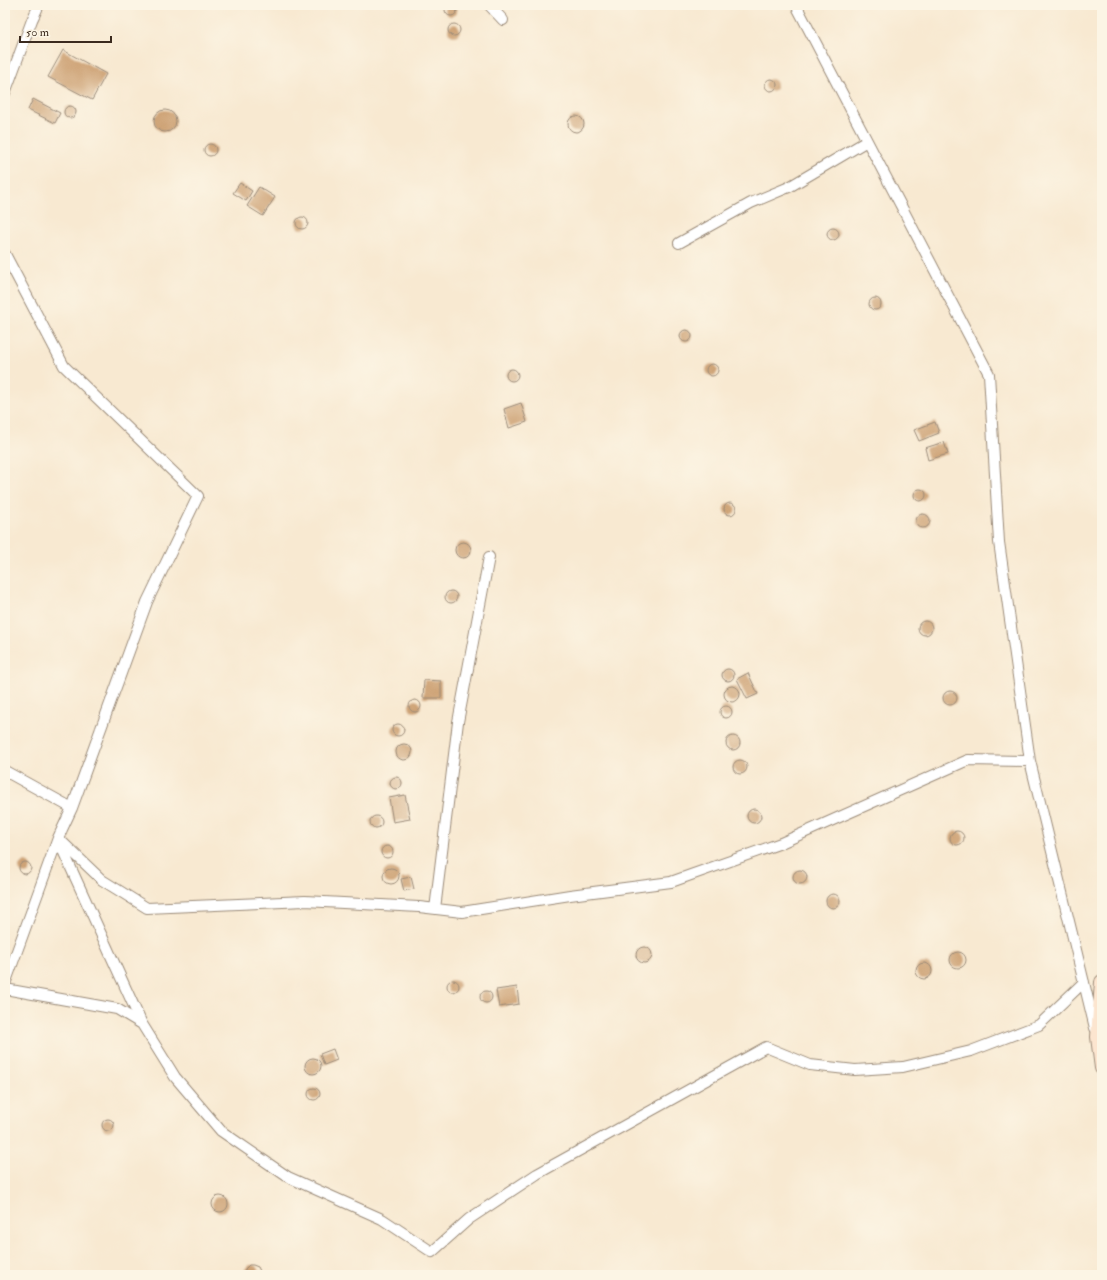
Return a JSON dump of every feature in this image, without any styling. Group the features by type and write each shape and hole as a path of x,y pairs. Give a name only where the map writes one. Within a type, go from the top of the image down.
{"main road":[{"path":"1102,982 1098,1037 1102,1068"}],"street":[{"path":"5,93 39,5"},
{"path":"488,5 503,20"},
{"path":"796,5 989,374 999,542 1030,761 1098,1037"},
{"path":"679,243 750,202 789,187 867,141"},
{"path":"5,254 64,366 198,496 147,602 72,808 58,838 5,984"},
{"path":"435,909 458,722 489,557"},
{"path":"58,838 102,880 147,908 305,901 462,912 570,895 671,882 781,843 968,760 1030,761"},
{"path":"5,771 72,808"},
{"path":"58,838 142,1024 175,1077 220,1131 288,1177 382,1219 432,1252 469,1219 537,1174 766,1048 810,1065 855,1070 903,1067 971,1051 1039,1025 1084,982"},
{"path":"5,989 117,1009 142,1024"}],"building":[{"path":"451,4 455,6 457,10 455,14 451,16 447,14 445,10 447,6"},
{"path":"452,24 456,24 460,30 456,36 452,36 448,32 448,28"},
{"path":"63,50 106,74 92,100 48,77"},
{"path":"769,79 773,79 777,85 773,91 769,91 765,87 765,83"},
{"path":"33,99 60,113 55,123 28,110"},
{"path":"68,106 72,106 76,112 72,118 68,118 64,114 64,110"},
{"path":"165,110 173,113 176,121 173,129 165,132 157,129 154,121 157,113"},
{"path":"576,116 583,121 584,124 579,131 576,132 569,127 568,124 573,117"},
{"path":"208,144 212,144 216,150 212,156 208,156 204,152 204,148"},
{"path":"240,183 252,191 246,201 233,193"},
{"path":"259,187 275,197 263,216 247,206"},
{"path":"300,217 304,217 308,223 304,229 300,229 296,225 296,221"},
{"path":"831,228 835,228 839,234 835,240 831,240 827,236 827,232"},
{"path":"873,298 877,298 881,304 877,310 873,310 869,306 869,302"},
{"path":"684,330 688,330 692,336 688,342 684,342 680,338 680,334"},
{"path":"710,364 714,364 718,370 714,376 710,376 706,372 706,368"},
{"path":"510,369 514,369 518,375 514,381 510,381 506,377 506,373"},
{"path":"521,403 527,422 509,428 504,409"},
{"path":"935,422 939,433 919,441 914,430"},
{"path":"944,442 948,454 928,460 925,448"},
{"path":"918,489 922,489 926,495 922,501 918,501 914,497 914,493"},
{"path":"728,503 732,503 736,509 732,515 728,515 724,511 724,507"},
{"path":"923,514 928,516 930,521 928,526 923,528 918,526 916,521 918,516"},
{"path":"463,542 470,547 471,550 466,557 463,558 456,553 455,550 460,543"},
{"path":"451,591 455,593 457,597 455,601 451,603 447,601 445,597 447,593"},
{"path":"925,621 930,623 932,628 930,633 925,635 920,633 918,628 920,623"},
{"path":"728,669 732,671 734,675 732,679 728,681 724,679 722,675 724,671"},
{"path":"748,673 758,694 747,699 737,679"},
{"path":"424,680 441,681 441,698 423,698"},
{"path":"732,686 739,691 740,694 735,701 732,702 725,697 724,694 729,687"},
{"path":"950,691 955,693 957,698 955,703 950,705 945,703 943,698 945,693"},
{"path":"415,700 419,702 421,706 419,710 415,712 411,710 409,706 411,702"},
{"path":"726,706 730,708 732,712 730,716 726,718 722,716 720,712 722,708"},
{"path":"398,724 402,726 404,730 402,734 398,736 394,734 392,730 394,726"},
{"path":"733,736 738,738 740,743 738,748 733,750 728,748 726,743 728,738"},
{"path":"404,744 411,749 412,752 407,759 404,760 397,755 396,752 401,745"},
{"path":"740,760 745,762 747,767 745,772 740,774 735,772 733,767 735,762"},
{"path":"396,777 400,779 402,783 400,787 396,789 392,787 390,783 392,779"},
{"path":"405,795 410,819 393,822 389,798"},
{"path":"754,809 759,811 761,816 759,821 754,823 749,821 747,816 749,811"},
{"path":"376,816 380,818 382,822 380,826 376,828 372,826 370,822 372,818"},
{"path":"957,831 962,833 964,838 962,843 957,845 952,843 950,838 952,833"},
{"path":"387,846 391,848 393,852 391,856 387,858 383,856 381,852 383,848"},
{"path":"25,862 29,864 31,868 29,872 25,874 21,872 19,868 21,864"},
{"path":"391,868 398,873 399,876 394,883 391,884 384,879 383,876 388,869"},
{"path":"800,870 805,872 807,877 805,882 800,884 795,882 793,877 795,872"},
{"path":"411,877 414,889 404,891 401,879"},
{"path":"833,894 838,896 840,901 838,906 833,908 828,906 826,901 828,896"},
{"path":"641,947 647,947 652,952 650,961 647,963 641,963 636,958 636,952"},
{"path":"955,952 961,952 966,957 964,966 961,968 955,968 950,963 950,957"},
{"path":"921,963 927,963 932,968 930,977 927,979 921,979 916,974 916,968"},
{"path":"453,980 457,982 459,986 457,990 453,992 449,990 447,986 449,982"},
{"path":"517,987 519,1004 499,1007 496,990"},
{"path":"486,991 490,993 492,997 490,1001 486,1003 482,1001 480,997 482,993"},
{"path":"333,1049 337,1060 324,1065 320,1054"},
{"path":"313,1058 320,1063 321,1066 316,1073 313,1074 306,1069 305,1066 310,1059"},
{"path":"314,1088 318,1090 320,1094 318,1098 314,1100 310,1098 308,1094 310,1090"},
{"path":"108,1119 112,1121 114,1125 112,1129 108,1131 104,1129 102,1125 104,1121"},
{"path":"220,1196 227,1201 228,1204 223,1211 220,1212 213,1207 212,1204 217,1197"},
{"path":"249,1265 258,1267 260,1271 259,1275 245,1275 245,1269"}]}
